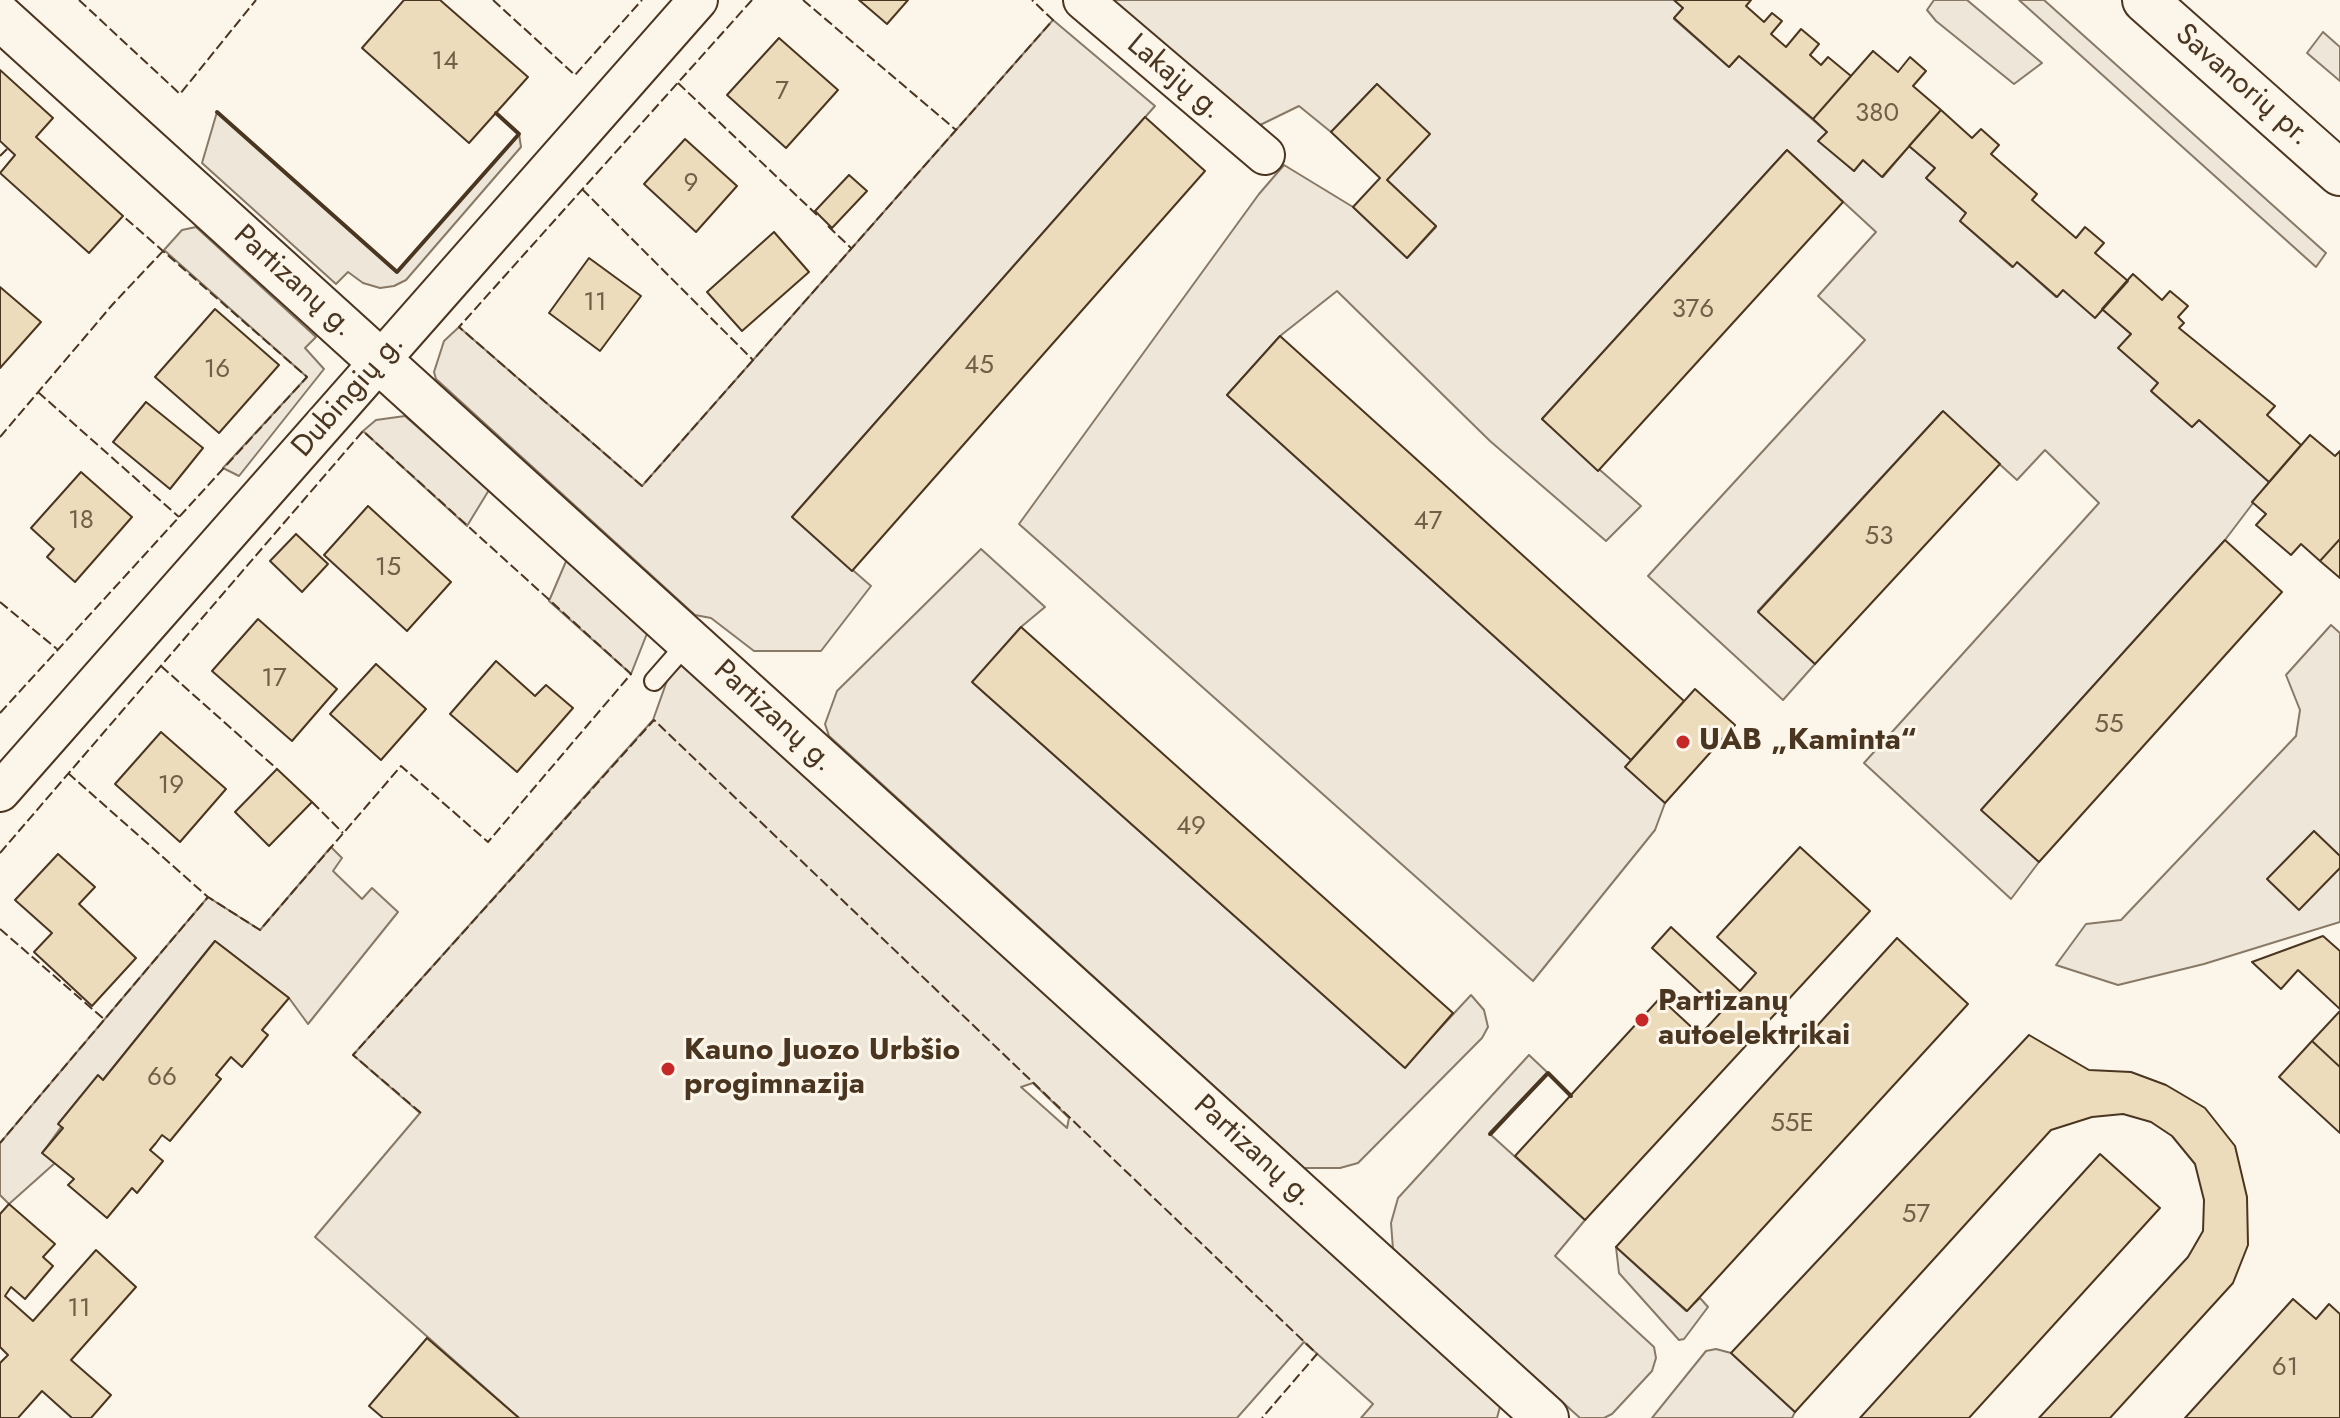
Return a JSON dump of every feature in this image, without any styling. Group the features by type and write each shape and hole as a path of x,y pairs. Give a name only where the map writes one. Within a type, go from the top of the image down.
{"street":[{"name":"Dubingių g.","path":"0,792 698,0"},
{"name":"Lakajų g.","path":"1083,0 1265,155"},
{"name":"Savanorių pr.","path":"2145,0 2340,173"},
{"name":"Partizanų g.","path":"0,17 1546,1418"}],"lane":[{"path":"654,681 689,641"}],"shaded area":[{"path":"1107,0 1674,0 1683,8 1674,19 1729,67 1739,56 1827,132 1819,141 1854,171 1863,160 1883,177 1909,146 1935,168 1927,179 1966,213 1960,221 2012,267 2017,262 2056,297 2063,290 2102,309 2131,334 2119,348 2158,383 2152,392 2192,427 2199,420 2269,482 2225,540 1982,809 2039,862 2011,899 1864,763 2099,503 2045,450 2017,480 1942,412 1758,611 1815,664 1783,700 1648,576 1865,340 1818,296 1876,232 1787,150 1542,419 1641,506 1606,541 1490,441 1337,291 1280,336 1227,395 1631,760 1626,767 1665,803 1655,830 1533,981 1019,524 1259,194 1284,165 1353,207 1407,258 1436,227 1387,180 1377,84 1331,132 1299,106 1256,127"},
{"path":"1934,0 1967,0 2042,63 2014,84 1936,21 1927,10"},
{"path":"2019,0 2044,0 2326,253 2316,267"},
{"path":"1053,20 1155,106 792,517 871,586 821,651 754,651 711,618 695,615 436,379 434,372 444,341 459,327 642,486"},
{"path":"2323,32 2340,47 2340,81 2307,53"},
{"path":"217,112 397,272 519,134 521,147 406,280 380,288 363,283 348,272 336,284 202,163"},
{"path":"196,227 316,337 305,348 324,369 239,476 223,468 307,377 164,250 182,230"},
{"path":"405,416 489,490 467,526 363,431 376,420"},
{"path":"981,549 1045,607 1021,627 973,683 1404,1067 1471,995 1484,1010 1488,1027 1482,1038 1358,1163 1340,1168 1304,1168 829,736 825,724 837,691"},
{"path":"567,559 648,631 631,674 549,601"},
{"path":"2331,625 2340,633 2340,922 2204,964 2118,985 2056,965 2086,924 2121,920 2296,736 2300,710 2286,675"},
{"name":"Kauno Juozo Urbšio progimnazija","path":"684,663 1501,1403 1497,1418 1361,1418 1373,1404 1304,1342 1237,1418 519,1418 315,1237 420,1113 353,1055 653,720 668,678","holes":["1033,1083 1069,1118 1067,1128 1021,1087"]},
{"path":"331,847 342,858 333,871 362,899 372,888 398,912 308,1024 289,998 215,941 103,1080 98,1076 43,1152 55,1163 9,1204 0,1195 0,1143 208,897 260,930"},
{"path":"1529,1055 1548,1073 1491,1135 1585,1220 1555,1256 1654,1347 1656,1358 1652,1371 1612,1414 1604,1418 1580,1418 1393,1249 1391,1223 1398,1198"},
{"path":"1616,1247 1686,1311 1700,1298 1708,1307 1684,1339 1679,1340 1619,1273"},
{"path":"1716,1349 1731,1353 1795,1412 1792,1418 1652,1418 1706,1351"}],"building":[{"path":"404,0 440,0 528,77 469,143 362,48"},
{"path":"859,0 908,0 887,24"},
{"path":"1674,0 1751,0 1746,6 1764,22 1772,13 1782,21 1771,34 1786,47 1801,29 1819,44 1810,55 1821,65 1828,57 1851,76 1813,119 1739,56 1729,67 1674,18 1683,8"},
{"path":"779,38 838,90 786,148 727,95"},
{"path":"1873,51 1898,72 1910,57 1926,71 1913,86 1941,110 1882,177 1863,160 1854,171 1818,141 1827,132 1813,119"},
{"path":"0,70 53,118 36,137 123,216 89,253 0,173 15,155 0,141"},
{"path":"1377,84 1430,134 1387,180 1436,226 1407,258 1353,207 1380,178 1331,132"},
{"path":"1941,110 1972,138 1981,129 1999,145 1991,154 2037,194 2032,200 2076,238 2085,227 2104,243 2095,253 2128,281 2095,318 2063,290 2057,297 2017,262 2013,267 1960,221 1966,213 1926,178 1935,168 1909,146"},
{"path":"1145,117 1205,171 852,571 792,517"},
{"path":"685,139 737,186 696,232 644,184"},
{"path":"1787,150 1843,202 1598,471 1542,419"},
{"path":"849,175 867,191 832,228 815,211"},
{"path":"774,232 809,272 742,331 707,292"},
{"path":"589,258 641,296 600,351 549,313"},
{"path":"2133,274 2162,300 2170,291 2188,306 2178,317 2184,323 2179,328 2275,406 2267,415 2301,445 2269,482 2199,420 2192,427 2151,391 2158,383 2118,348 2131,334 2102,309"},
{"path":"0,287 41,322 0,368"},
{"path":"215,309 279,365 219,433 155,377"},
{"path":"1280,336 1684,701 1631,760 1227,395"},
{"path":"146,402 203,448 170,489 113,442"},
{"path":"1943,411 2000,464 1815,664 1758,612"},
{"path":"2310,435 2335,456 2340,451 2340,539 2320,561 2301,544 2291,555 2256,525 2266,514 2252,502"},
{"path":"81,472 132,517 75,582 47,557 54,549 31,528"},
{"path":"368,506 451,582 407,631 324,555"},
{"path":"296,534 328,564 302,592 270,561"},
{"path":"2340,539 2340,578 2320,561"},
{"path":"2225,540 2282,592 2039,862 1981,810"},
{"path":"258,619 337,689 292,741 212,671"},
{"path":"1021,627 1453,1013 1405,1068 972,682"},
{"path":"496,661 535,696 546,685 573,708 517,772 450,714"},
{"path":"376,664 426,709 381,760 330,714"},
{"name":"UAB „Kaminta“","path":"1695,689 1735,725 1665,803 1625,767"},
{"path":"161,732 226,789 180,842 115,784"},
{"path":"277,769 312,802 269,846 235,812"},
{"path":"2314,831 2340,856 2340,868 2299,910 2267,879"},
{"path":"1800,847 1870,911 1585,1220 1515,1156 1660,998 1700,1035 1721,1012 1652,948 1671,927 1740,991 1756,973 1717,937"},
{"path":"58,854 95,887 79,904 136,958 92,1006 34,952 52,933 15,900"},
{"path":"2323,936 2340,951 2340,1009 2298,970 2281,989 2252,962"},
{"path":"1897,938 1968,1004 1687,1311 1616,1247"},
{"path":"215,941 289,998 262,1030 268,1035 242,1067 231,1057 216,1075 221,1079 170,1141 162,1135 150,1150 163,1161 137,1193 132,1188 107,1218 68,1185 74,1179 42,1153 63,1128 58,1124 98,1075 103,1080"},
{"path":"2340,1011 2340,1067 2312,1041"},
{"path":"2029,1035 2089,1070 2131,1072 2166,1085 2205,1108 2235,1146 2247,1197 2248,1245 2233,1283 2110,1418 2039,1418 2188,1257 2203,1231 2204,1200 2195,1164 2172,1136 2151,1122 2123,1114 2092,1117 2051,1130 1795,1412 1731,1353"},
{"path":"2312,1041 2340,1067 2340,1133 2279,1077"},
{"path":"2100,1154 2160,1208 1969,1418 1860,1418"},
{"path":"9,1204 55,1244 43,1257 53,1266 25,1299 11,1287 5,1296 33,1321 96,1250 136,1287 71,1360 111,1395 91,1418 72,1418 42,1391 18,1418 0,1418 0,1363 8,1355 0,1347 0,1214"},
{"path":"2293,1299 2316,1319 2329,1304 2340,1314 2340,1418 2185,1418"},
{"path":"427,1338 519,1418 383,1418 369,1406"}],"fence":[{"path":"79,0 180,94 256,0"},
{"path":"493,0 575,75 642,0"},
{"path":"752,0 459,327 642,486 1053,20 1032,0"},
{"path":"803,0 956,130"},
{"path":"678,83 817,215"},
{"path":"0,156 8,148"},
{"path":"582,189 753,360"},
{"path":"0,713 307,377 123,216"},
{"path":"828,226 851,248"},
{"path":"0,437 113,304 164,250"},
{"path":"38,392 179,517"},
{"path":"0,853 363,431 631,674 488,842 401,766 260,930 208,897 0,1143"},
{"path":"0,602 57,649"},
{"path":"161,666 277,769"},
{"path":"421,1113 353,1055 654,720 1317,1354 1262,1418"},
{"path":"68,773 208,897"},
{"path":"312,802 343,833"},
{"path":"0,929 105,1020"}],"wall":[{"path":"217,112 397,272 519,134 496,113"},
{"path":"1490,1134 1548,1073 1571,1096"}],"place":[{"name":"UAB „Kaminta“","path":"1683,742"},
{"name":"Partizanų autoelektrikai","path":"1642,1020"},
{"name":"Kauno Juozo Urbšio progimnazija","path":"668,1069"}]}
